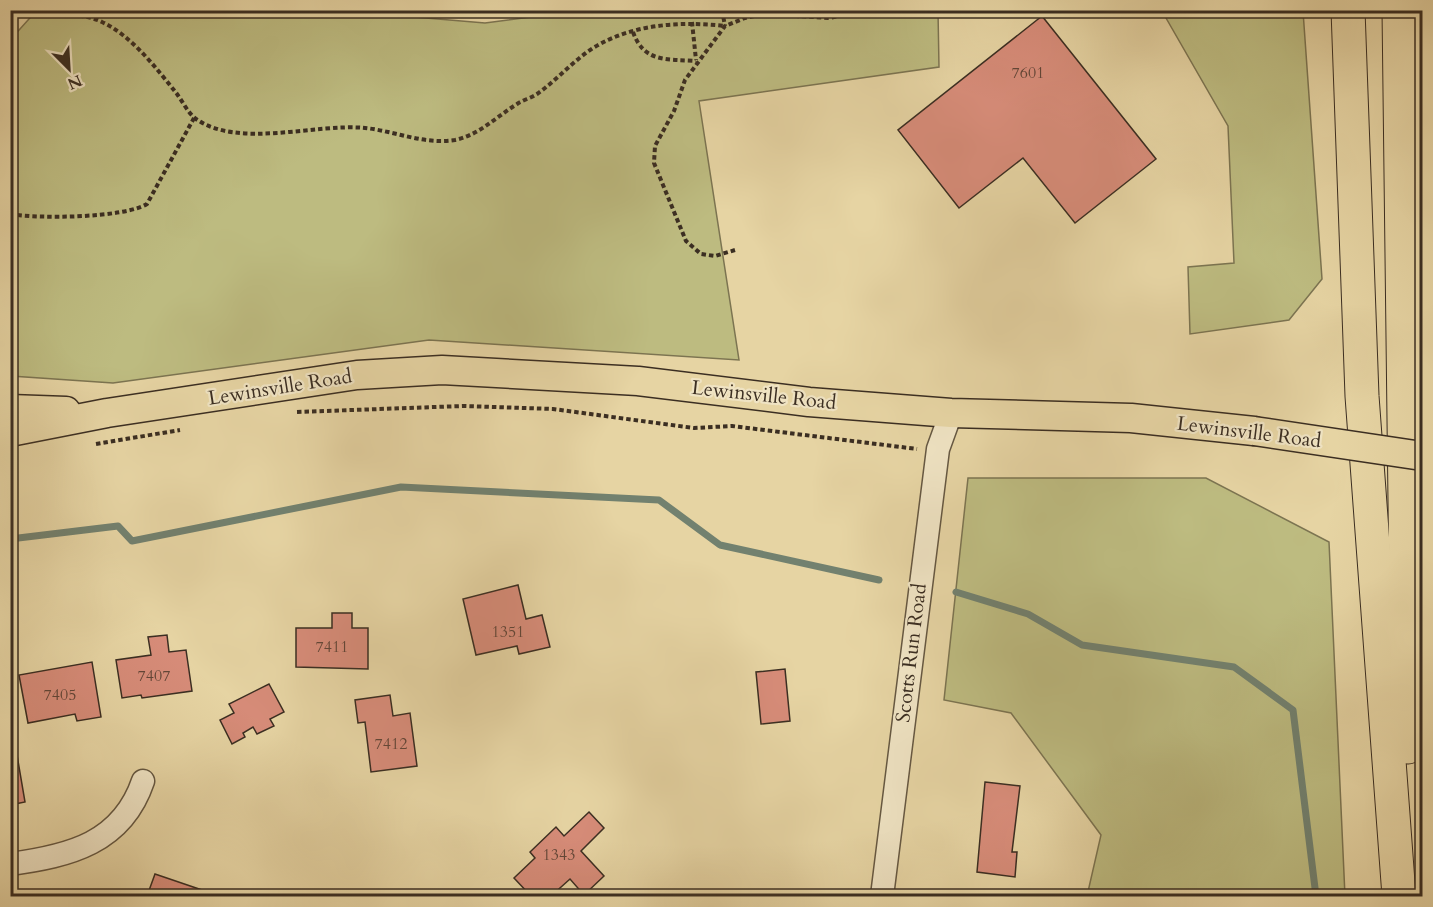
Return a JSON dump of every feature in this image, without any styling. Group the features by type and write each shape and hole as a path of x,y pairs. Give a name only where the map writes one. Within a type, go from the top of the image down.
{"highway":[{"path":"1348,10 1362,396 1399,897"},
{"path":"1399,10 1409,897"}],"main road":[{"name":"Lewinsville Road","path":"10,432 107,413 357,375 442,370 638,381 808,402 951,413 1131,418 1254,431 1422,456"},
{"name":"Lewinsville Road","path":"10,409 107,413"}],"street":[{"name":"Scotts Run Road","path":"882,897 938,449 951,413"},
{"path":"10,864 72,851 107,834 130,811 143,781"}],"path":[{"path":"27,10 83,16 102,22 124,36 148,61 194,118 207,125 241,133 348,126 379,129 436,142 454,140 477,131 518,103 534,96 593,48 633,32 692,22 725,26 763,14 830,18 864,10"},
{"path":"722,10 725,26 685,80 674,111 654,146 654,163 686,242 701,254 715,256 735,250"},
{"path":"692,22 697,61"},
{"path":"633,32 638,45 647,54 697,61"},
{"path":"10,214 39,217 122,213 138,209 147,204 194,118"},
{"path":"290,413 452,406 553,409 694,428 732,426 907,448 938,449"},
{"path":"90,444 186,429"}],"shaded area":[{"path":"37,10 331,10 485,23 584,10 938,11 939,67 699,101 739,360 429,340 113,383 11,376 11,39"},
{"path":"1162,11 1303,11 1322,279 1289,320 1190,334 1188,267 1234,263 1228,126"},
{"path":"968,478 1206,478 1329,542 1345,896 1087,896 1101,835 1011,713 944,700"}],"building":[{"path":"1042,16 1156,159 1075,223 1023,158 959,208 898,130"},
{"path":"518,585 526,619 542,615 550,647 519,654 517,646 476,655 463,599"},
{"path":"332,613 352,613 352,628 368,628 368,669 296,667 296,628 332,628"},
{"path":"167,635 169,652 186,650 192,691 142,698 141,695 122,698 116,660 151,655 148,637"},
{"path":"92,662 101,717 77,721 75,714 28,723 19,675"},
{"path":"785,669 790,721 761,724 756,672"},
{"path":"269,684 284,712 270,719 274,726 257,734 253,727 243,733 245,737 232,744 220,720 234,713 229,704"},
{"path":"390,695 393,716 410,713 417,766 371,772 365,722 358,723 355,700"},
{"path":"17,755 25,802 10,805 10,756"},
{"path":"985,782 1020,786 1012,852 1017,852 1015,877 977,872"},
{"path":"589,812 604,828 581,851 604,876 584,895 570,879 551,896 531,896 514,878 535,858 530,852 556,827 564,836"},
{"path":"155,874 205,891 203,896 147,896"}],"waterway":[{"path":"10,539 118,526 132,541 401,487 659,500 720,545 879,580"},
{"path":"956,592 1028,614 1082,645 1234,667 1293,710 1316,896"}]}
